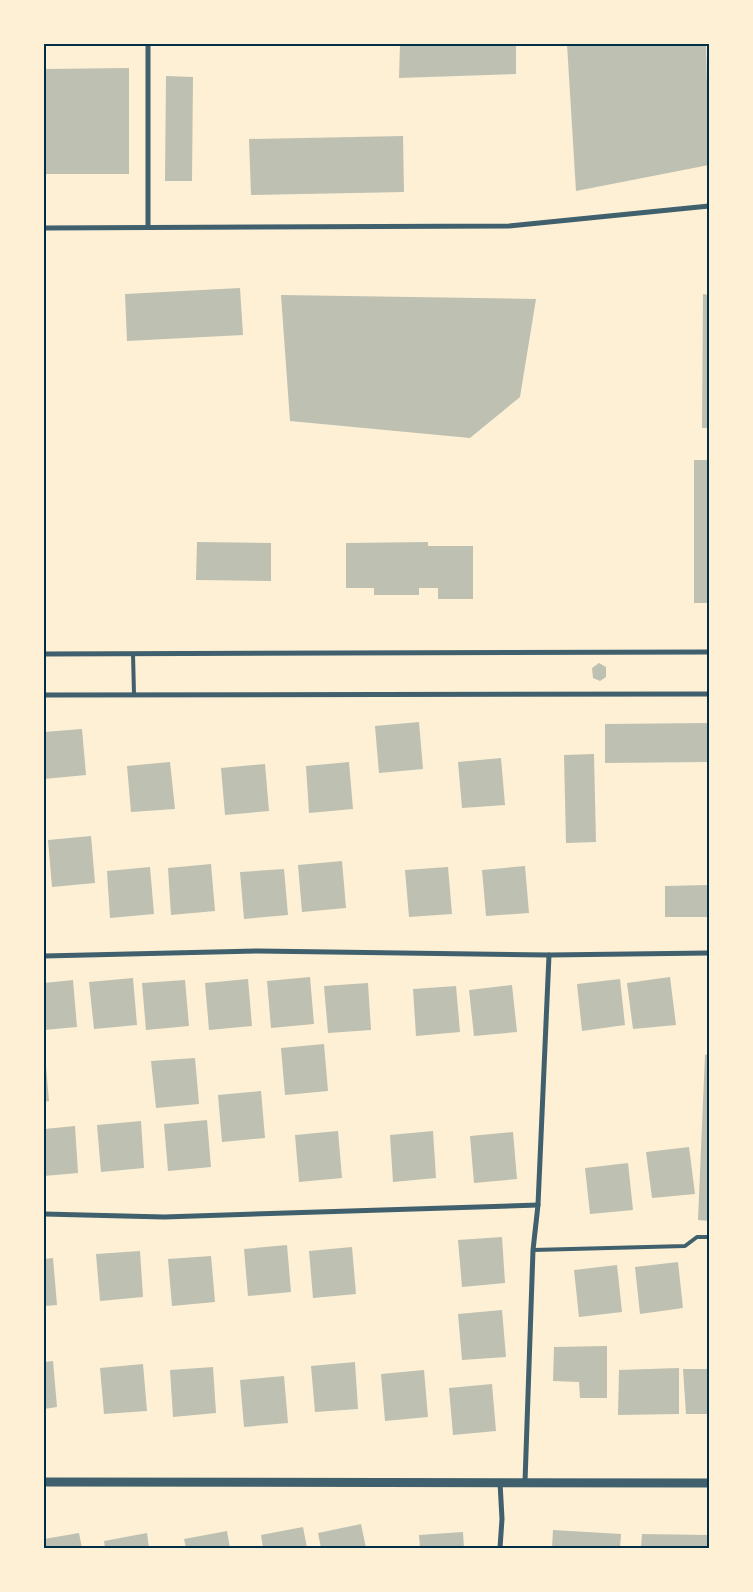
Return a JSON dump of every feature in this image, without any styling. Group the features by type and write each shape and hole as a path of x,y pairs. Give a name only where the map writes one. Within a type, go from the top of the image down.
{"street":[{"path":"148,44 148,227"},
{"path":"44,228 509,226 709,206"},
{"path":"44,654 709,652"},
{"path":"44,695 709,694"},
{"path":"44,956 258,951 549,955 709,953"},
{"path":"525,1482 533,1250 538,1205 549,955"},
{"path":"44,1214 164,1217 538,1205"},
{"path":"44,1482 709,1483"},
{"path":"500,1482 502,1519 500,1548"}],"lane":[{"path":"133,654 134,694"},
{"path":"533,1250 684,1246 697,1237 709,1237"}],"building":[{"path":"400,44 516,44 516,74 399,78"},
{"path":"567,44 706,44 709,165 576,191"},
{"path":"129,68 129,174 44,174 44,69"},
{"path":"166,76 193,77 192,181 165,181"},
{"path":"403,136 404,192 251,195 249,139"},
{"path":"240,288 243,335 127,341 125,294"},
{"path":"703,294 709,295 709,428 702,428"},
{"path":"281,295 536,299 520,397 470,438 290,421"},
{"path":"694,460 709,460 709,603 694,603"},
{"path":"197,542 271,543 271,581 196,580"},
{"path":"428,542 428,546 473,546 473,599 438,599 438,588 419,588 419,595 374,595 374,588 346,588 346,543"},
{"path":"599,663 606,667 606,677 600,681 593,678 592,668"},
{"path":"419,722 423,769 379,773 375,726"},
{"path":"709,723 709,762 605,763 605,724"},
{"path":"82,729 86,775 44,779 44,732"},
{"path":"594,754 596,842 566,843 564,755"},
{"path":"501,758 505,805 462,808 458,762"},
{"path":"170,762 175,809 131,812 127,766"},
{"path":"349,762 353,809 309,813 306,766"},
{"path":"265,764 269,811 225,815 221,768"},
{"path":"91,836 95,883 52,887 48,840"},
{"path":"342,861 346,908 302,912 298,865"},
{"path":"211,864 215,911 171,915 168,868"},
{"path":"525,866 529,913 486,916 482,870"},
{"path":"150,867 154,914 110,918 107,871"},
{"path":"448,867 452,914 409,917 405,870"},
{"path":"284,869 288,915 244,919 240,872"},
{"path":"709,885 709,917 665,917 665,886"},
{"path":"310,977 314,1024 271,1028 267,981"},
{"path":"670,977 676,1025 633,1029 627,983"},
{"path":"133,978 137,1025 94,1029 89,982"},
{"path":"248,979 252,1026 209,1030 205,983"},
{"path":"620,979 625,1025 582,1031 577,984"},
{"path":"73,980 77,1027 44,1030 44,983"},
{"path":"185,980 189,1026 146,1030 142,983"},
{"path":"368,983 371,1030 328,1033 324,986"},
{"path":"512,985 517,1032 474,1036 469,990"},
{"path":"456,986 460,1032 416,1036 413,989"},
{"path":"324,1044 328,1091 285,1095 281,1048"},
{"path":"709,1054 709,1221 698,1220 705,1055"},
{"path":"44,1055 49,1101 44,1102"},
{"path":"195,1058 199,1104 156,1108 151,1061"},
{"path":"261,1091 265,1138 222,1142 218,1095"},
{"path":"207,1120 211,1167 168,1171 164,1124"},
{"path":"141,1121 144,1168 101,1172 97,1125"},
{"path":"75,1126 78,1173 44,1176 44,1129"},
{"path":"338,1131 342,1178 299,1182 295,1135"},
{"path":"433,1131 436,1178 393,1182 390,1135"},
{"path":"513,1132 517,1179 474,1183 470,1136"},
{"path":"689,1147 695,1194 652,1198 646,1152"},
{"path":"628,1163 633,1210 590,1214 585,1168"},
{"path":"502,1237 505,1283 462,1287 458,1240"},
{"path":"287,1245 291,1292 248,1296 244,1249"},
{"path":"352,1247 356,1294 313,1298 309,1251"},
{"path":"140,1251 143,1297 100,1301 96,1254"},
{"path":"211,1256 215,1302 172,1306 168,1259"},
{"path":"53,1258 57,1305 44,1306 44,1259"},
{"path":"678,1262 683,1308 640,1314 635,1267"},
{"path":"617,1265 622,1312 579,1317 574,1270"},
{"path":"502,1310 506,1357 462,1360 458,1314"},
{"path":"607,1346 607,1398 580,1398 579,1382 553,1381 554,1347"},
{"path":"53,1361 57,1407 44,1409 44,1362"},
{"path":"355,1362 358,1409 315,1412 311,1366"},
{"path":"143,1364 147,1411 104,1414 100,1368"},
{"path":"213,1367 216,1413 173,1417 170,1370"},
{"path":"679,1368 679,1414 618,1415 619,1370"},
{"path":"683,1369 709,1369 709,1414 686,1414"},
{"path":"424,1370 428,1417 385,1421 381,1374"},
{"path":"284,1376 288,1423 244,1427 240,1380"},
{"path":"492,1384 496,1431 453,1435 449,1388"},
{"path":"361,1524 366,1548 321,1548 318,1533"},
{"path":"303,1527 307,1548 263,1548 261,1535"},
{"path":"553,1530 621,1534 620,1548 552,1548"},
{"path":"227,1531 230,1548 186,1548 184,1539"},
{"path":"463,1532 464,1548 420,1548 419,1535"},
{"path":"79,1533 82,1548 44,1548 44,1539"},
{"path":"147,1533 149,1548 105,1548 104,1541"},
{"path":"642,1534 709,1535 709,1548 641,1548"}]}
